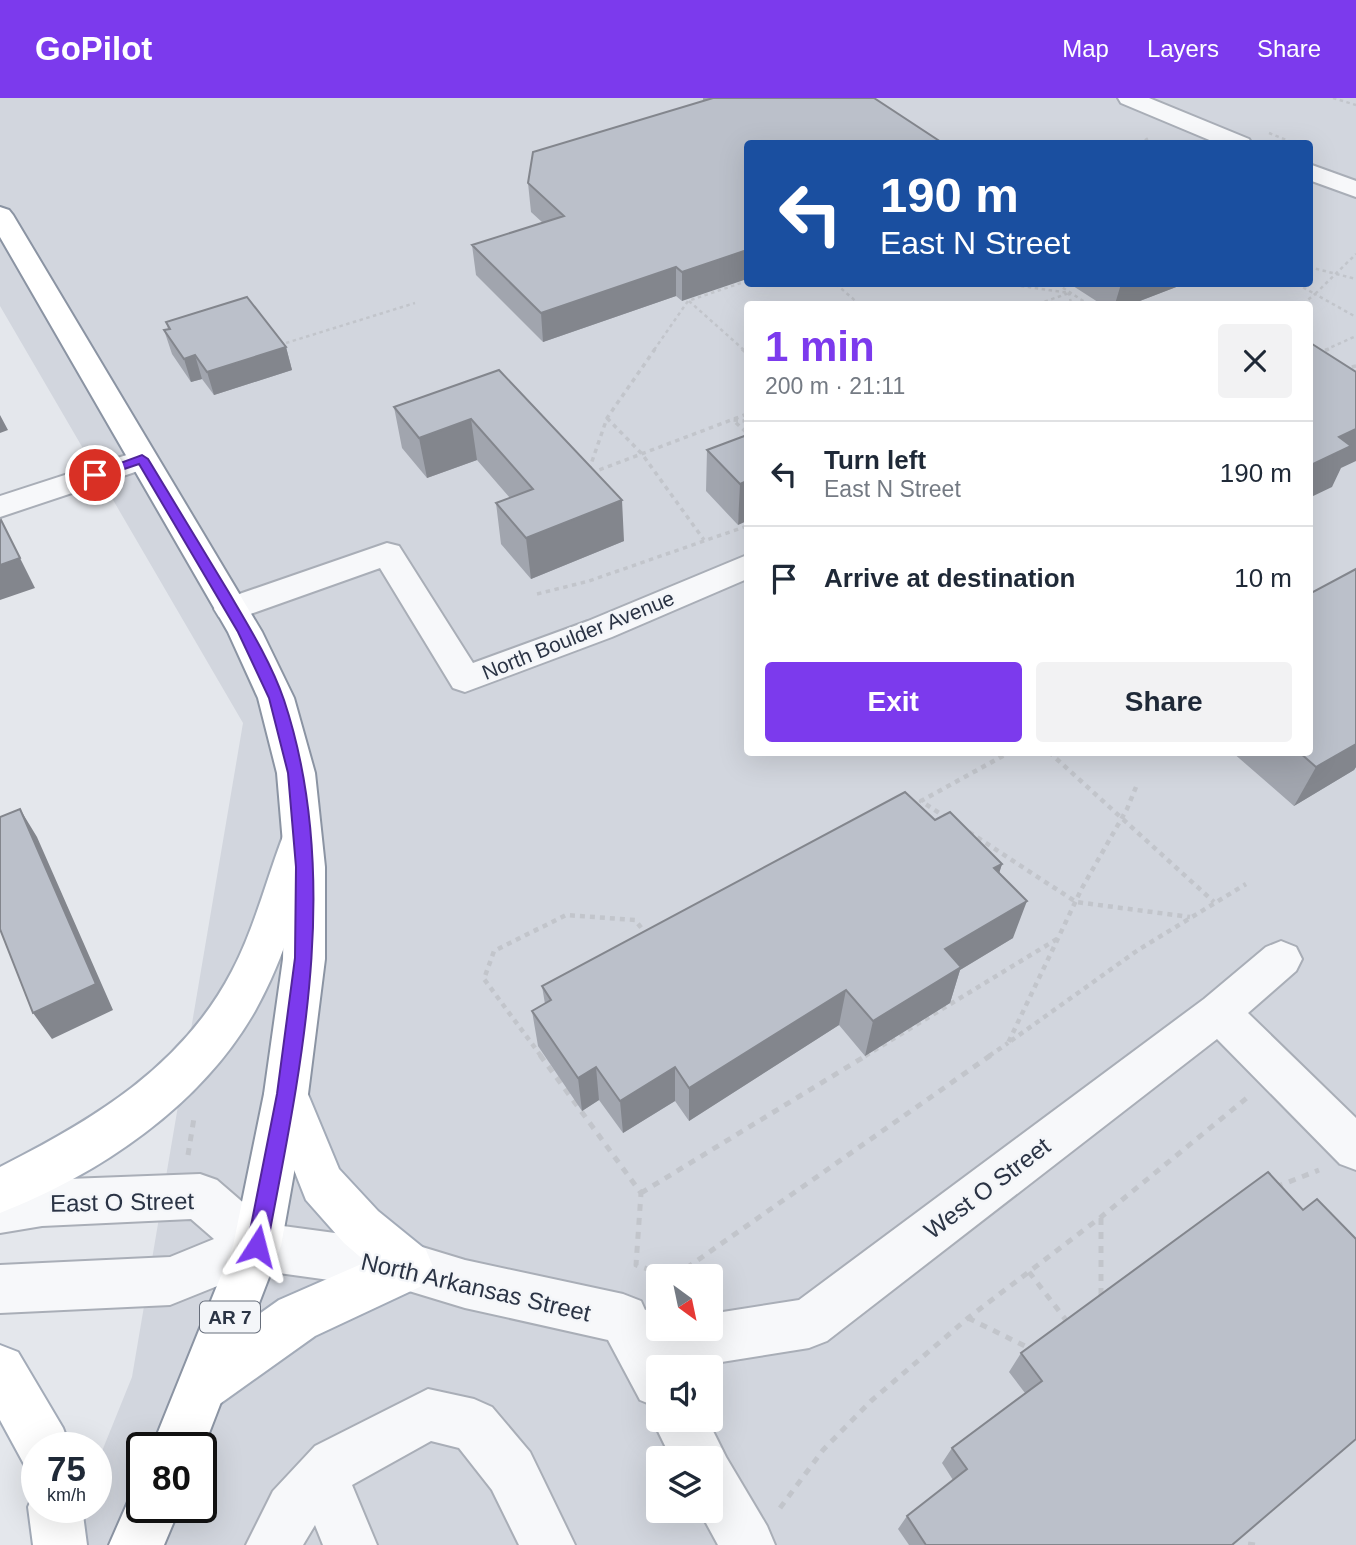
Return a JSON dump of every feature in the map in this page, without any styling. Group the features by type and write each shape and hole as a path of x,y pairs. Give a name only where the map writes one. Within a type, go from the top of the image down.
{"main road":[{"name":"AR 7","path":"0,215 231,609 276,698 296,773 304,867 304,958 286,1094 257,1246 184,1432"},
{"path":"0,1191 109,1132 175,1079 228,1018 256,964 302,836"},
{"path":"203,1385 297,1318 410,1267 361,1227 322,1184 286,1094"},
{"path":"0,1370 35,1432"},
{"path":"57,1523 60,1545"},
{"path":"136,1545 146,1523"}],"street":[{"path":"1129,98 1231,140"},
{"path":"1167,113 1190,102"},
{"path":"1313,173 1356,190"},
{"path":"0,506 142,459"},
{"name":"North Boulder Avenue","path":"231,609 387,554 465,679 600,629 744,567"},
{"name":"West O Street","path":"723,1337 809,1324 1219,1012 1281,959"},
{"path":"1219,1012 1339,1159"},
{"name":"East O Street","path":"0,1210 42,1203 200,1196 257,1246"},
{"path":"0,1289 170,1281 257,1246"},
{"name":"North Arkansas Street","path":"257,1246 410,1267 465,1284 646,1325"},
{"path":"273,1545 292,1510 334,1465 428,1415 474,1426 511,1471 548,1545"},
{"path":"323,1478 350,1545"},
{"path":"723,1490 763,1528"}],"path":[{"path":"1333,98 1356,105"},
{"path":"1307,301 1356,254"},
{"path":"1313,268 1356,279"},
{"path":"744,282 688,301 607,418 588,474 744,415"},
{"path":"839,287 856,301"},
{"path":"1028,287 1070,293"},
{"path":"1061,287 1083,301"},
{"path":"1302,287 1356,317"},
{"path":"1047,301 1070,293"},
{"path":"1069,301 1070,293"},
{"path":"688,301 744,350"},
{"path":"286,343 415,303"},
{"path":"1313,356 1356,336"},
{"path":"1332,370 1356,366"},
{"path":"607,418 642,454 704,540"},
{"path":"733,420 744,421"},
{"path":"733,420 744,430"},
{"path":"537,594 589,581 744,527"},
{"path":"909,808 1003,756"},
{"path":"1053,756 1214,903"},
{"path":"1008,1043 1076,902 1136,787"},
{"path":"921,801 954,823"},
{"path":"965,830 1076,902 1191,918"},
{"path":"692,1264 1138,950 1246,884"},
{"path":"646,1269 636,1265 641,1193 484,979 494,951 566,915 635,920 653,941"},
{"path":"641,1193 1058,939"},
{"path":"763,1528 824,1450 871,1401 968,1318 1101,1217 1250,1095"},
{"path":"186,1167 195,1113"},
{"path":"1263,1192 1339,1159"},
{"path":"1101,1217 1101,1304"},
{"path":"1029,1272 1070,1326"},
{"path":"968,1318 1036,1352"}],"shaded area":[{"path":"0,98 1356,98 1356,1545 65,1545 74,1523 112,1523 112,1432 110,1432 132,1377 243,723 0,306"}],"building":[{"path":"713,98 874,98 938,140 744,140 744,251 682,272 676,267 541,313 472,245 564,216 528,183 533,152"},
{"path":"247,297 286,347 207,372 195,355 184,359 164,330 170,329 166,322"},
{"path":"1313,345 1356,372 1356,429 1339,437 1351,446 1313,464"},
{"path":"499,370 622,500 526,538 496,503 533,489 471,419 419,438 394,407"},
{"path":"744,436 744,482 740,484 707,450"},
{"path":"0,521 20,558 0,565"},
{"path":"1356,569 1356,744 1316,767 1304,756 1313,756 1313,592"},
{"path":"905,792 935,820 950,812 1002,864 994,868 1027,901 945,949 961,967 873,1021 846,990 689,1088 675,1067 620,1101 596,1067 578,1078 532,1011 551,1000 542,986"},
{"path":"20,809 96,984 33,1013 0,929 0,817"},
{"path":"1268,1172 1303,1210 1317,1199 1356,1239 1356,1439 1232,1545 926,1545 907,1516 967,1469 952,1448 1042,1381 1021,1353"}],"route":[{"path":"95,475 142,459 245,632 276,698 296,773 304,867 304,958 289,1076 257,1246"}]}
